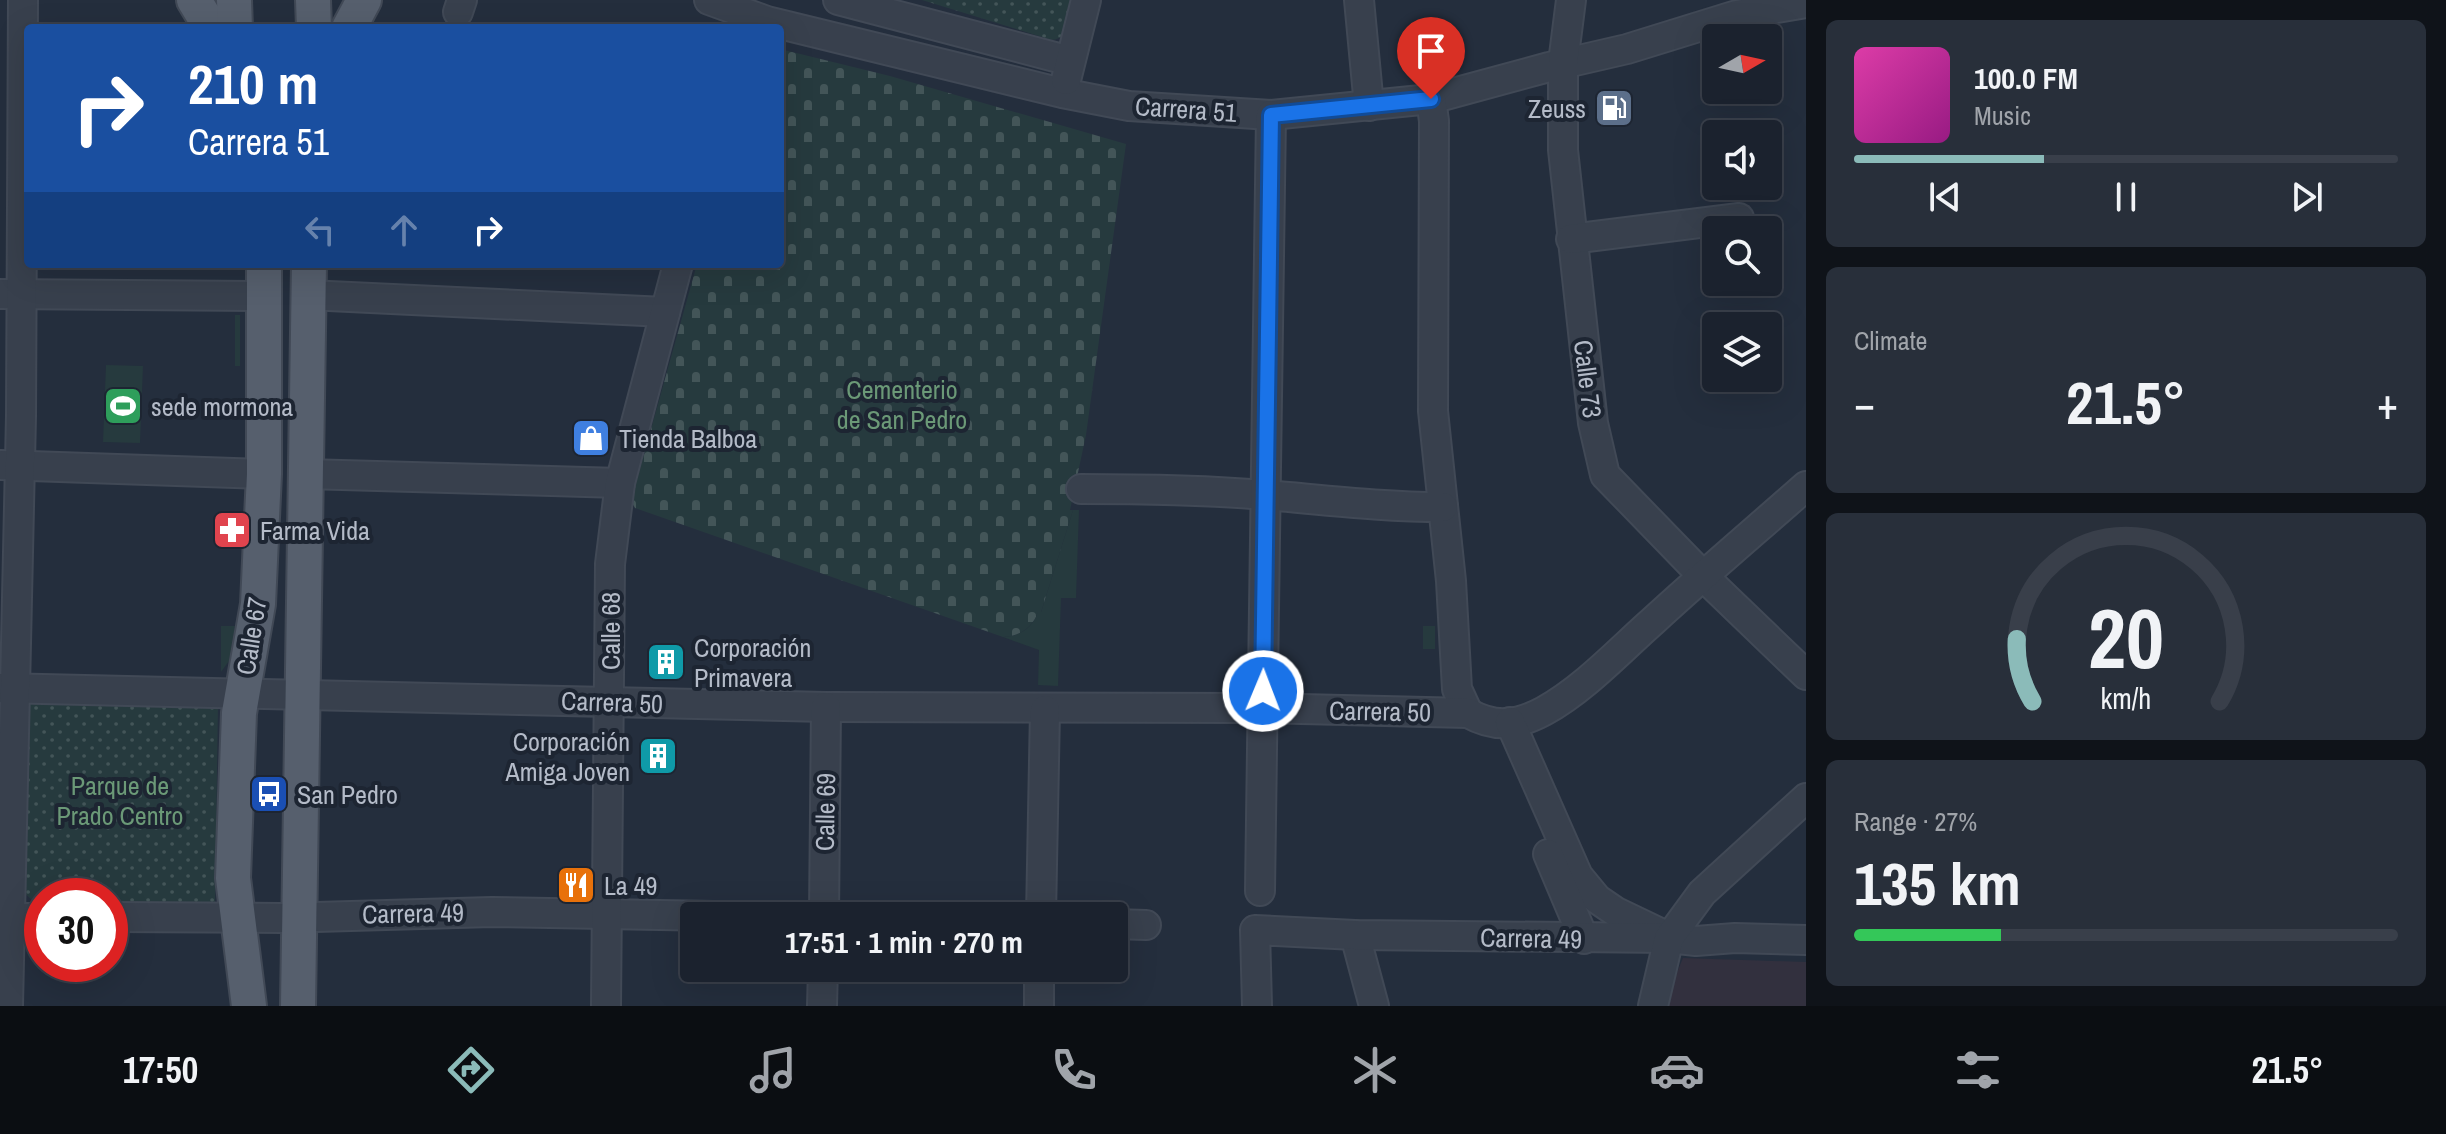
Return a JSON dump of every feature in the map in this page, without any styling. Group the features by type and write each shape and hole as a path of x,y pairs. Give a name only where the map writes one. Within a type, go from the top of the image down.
{"main road":[{"path":"194,0 209,24"},
{"path":"234,0 235,24"},
{"path":"313,0 314,24"},
{"path":"351,24 364,0"},
{"name":"Calle 67","path":"249,1006 237,917 234,863 236,742 256,623 264,474 264,280"},
{"name":"Calle 67","path":"298,1006 309,280"}],"street":[{"path":"8,1006 5,918 11,294 23,0"},
{"name":"Carrera 51","path":"709,0 749,14 1062,93 1129,106 1271,115 1431,99 1627,49 1737,15 1806,3"},
{"path":"838,0 1070,61"},
{"path":"1062,93 1086,0"},
{"path":"1359,0 1369,106"},
{"name":"Calle 73","path":"1571,0 1563,63 1563,150 1593,423 1605,475 1703,576 1806,675"},
{"path":"1431,99 1434,161 1431,243 1433,411 1451,581 1457,689 1488,719 1590,892 1616,912 1669,938"},
{"path":"1260,891 1271,115"},
{"path":"1571,239 1702,223"},
{"name":"Calle 68","path":"606,1006 610,564 620,483 677,268"},
{"path":"11,294 264,280"},
{"path":"309,280 665,312"},
{"path":"10,466 264,474"},
{"path":"306,474 620,483"},
{"path":"1488,719 1544,711 1565,696 1598,671 1806,486"},
{"path":"1081,489 1172,490 1265,495 1385,507 1443,507"},
{"name":"Carrera 50","path":"8,688 826,707 1045,710 1263,708 1488,719"},
{"name":"Calle 69","path":"824,902 826,707"},
{"path":"1041,902 1045,710"},
{"path":"1488,719 1502,744 1584,939"},
{"path":"1653,1006 1669,938 1702,893 1806,798"},
{"name":"Carrera 49","path":"128,917 492,912 680,915"},
{"path":"1128,924 1146,925"},
{"name":"Carrera 49","path":"1257,1006 1255,930 1355,935 1806,940"},
{"path":"1355,935 1374,1006"},
{"path":"822,1006 823,982"},
{"path":"1039,982 1039,1006"}],"shaded area":[{"path":"1683,958 1806,962 1806,1006 1663,1006"}],"green space":[{"path":"922,0 1077,0 1067,30 1052,40"},
{"name":"Cementerio de San Pedro","path":"784,50 890,76 1126,144 1086,435 1070,510 1073,510 1041,612 1029,627 1015,635 1003,637 635,508 631,501 696,268 784,268"},
{"path":"235,315 240,315 240,366 235,366"},
{"name":"sede mormona","path":"106,365 143,366 140,443 103,442"},
{"path":"1073,510 1079,510 1076,598 1061,598 1058,686 1038,685 1039,650 1003,637 1025,630 1038,611 1041,612"},
{"path":"221,626 235,626 229,661 221,672"},
{"path":"1423,626 1435,626 1435,649 1423,649"},
{"name":"Parque de Prado Centro","path":"28,701 218,704 215,903 128,907 128,878 24,878 24,893 21,890"}],"place":[{"name":"Zeuss","path":"1614,108"},
{"name":"sede mormona","path":"123,406"},
{"name":"Tienda Balboa","path":"591,438"},
{"name":"Farma Vida","path":"232,530"},
{"name":"Corporación Primavera","path":"666,662"},
{"name":"Corporación Amiga Joven","path":"658,756"},
{"name":"San Pedro","path":"269,794"},
{"name":"La 49","path":"576,885"}],"route":[{"path":"1263,691 1271,115 1431,99"}]}
